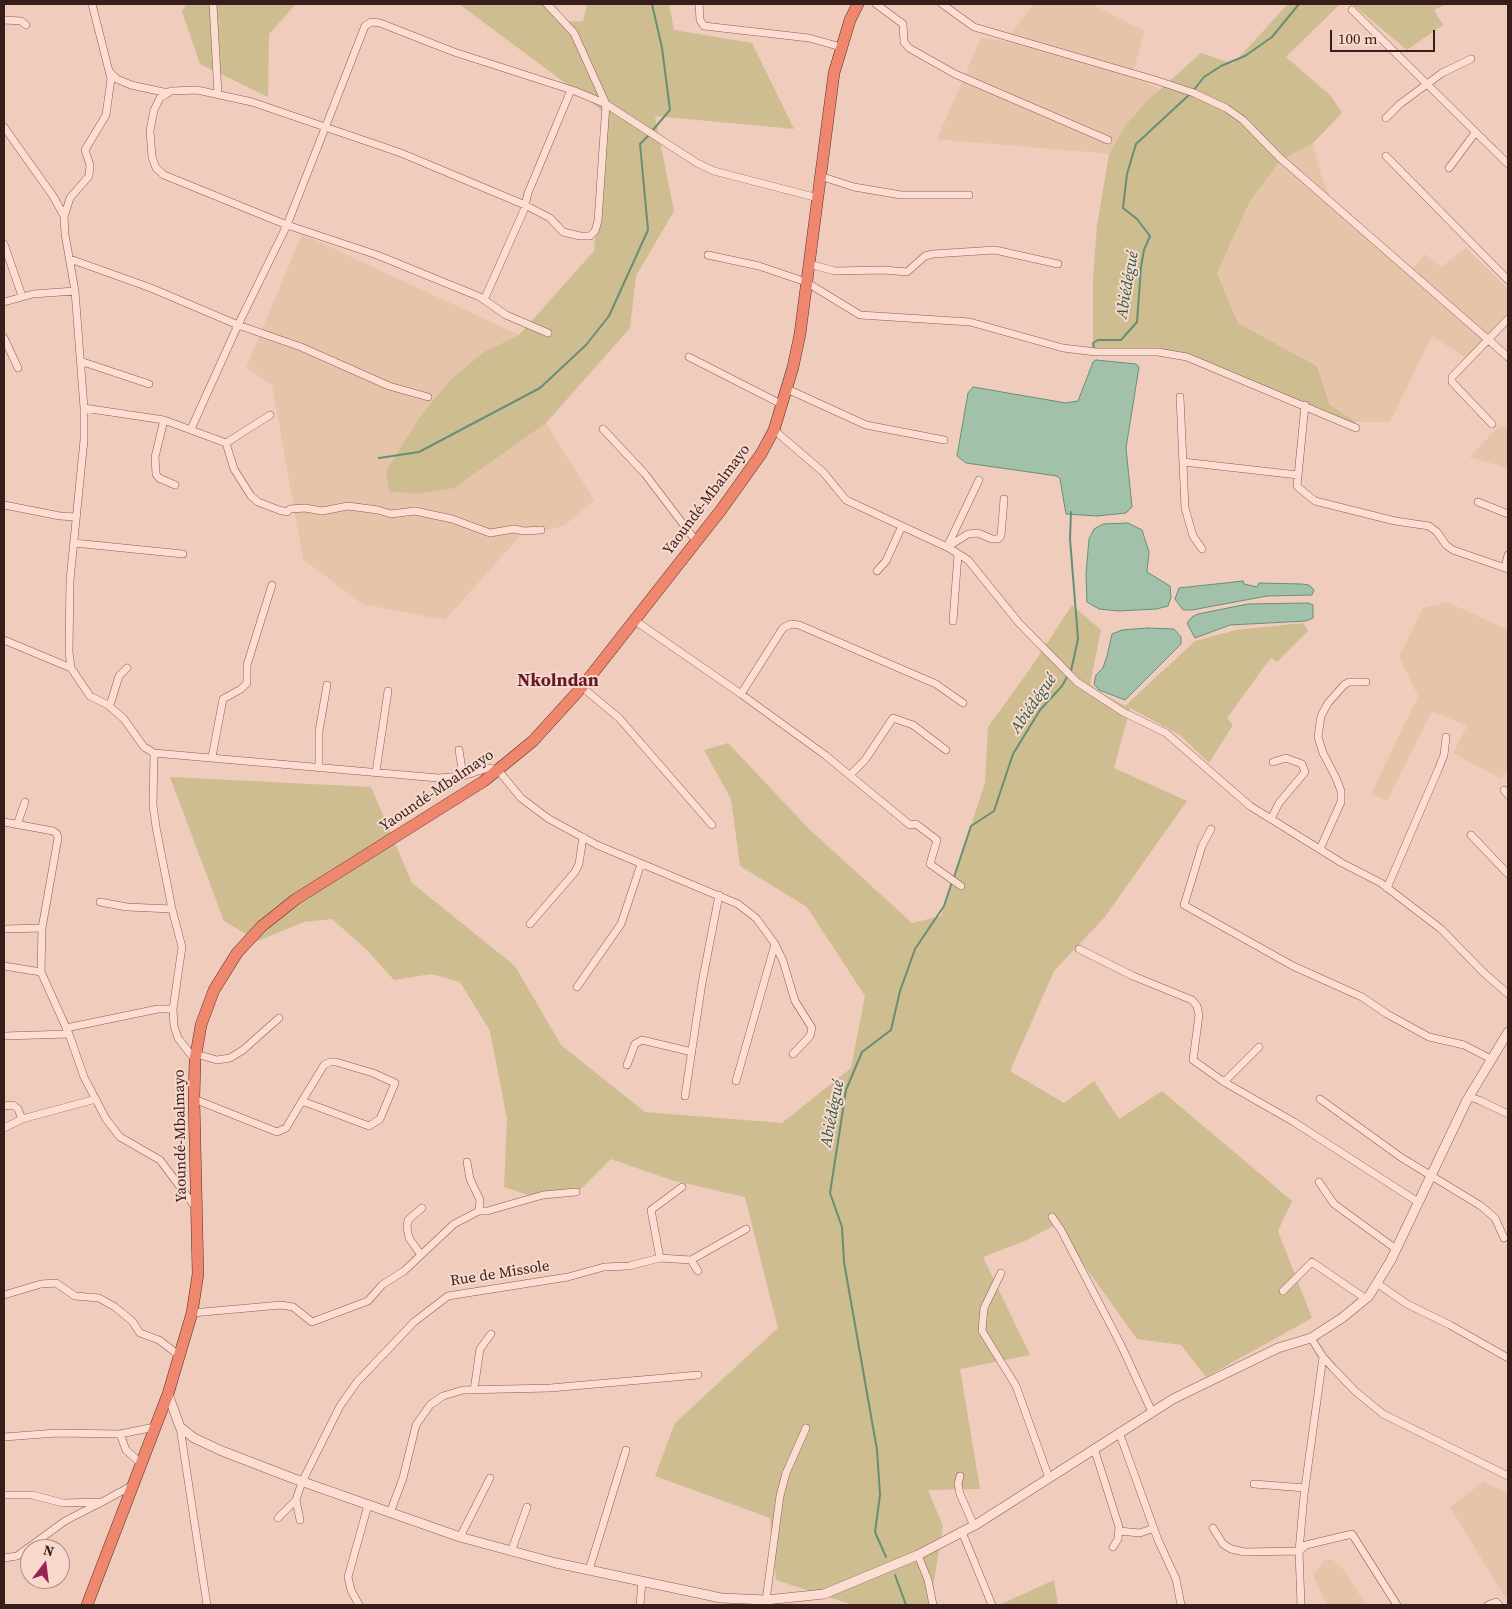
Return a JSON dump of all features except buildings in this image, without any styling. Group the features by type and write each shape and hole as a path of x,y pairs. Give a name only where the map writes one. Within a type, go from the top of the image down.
{"highway":[{"name":"Yaoundé-Mbalmayo","path":"87,1605 136,1483 168,1394 192,1313 198,1274 194,1099 195,1057 201,1025 214,990 237,953 262,926 296,899 453,802 498,770 533,741 582,688 745,478 761,454 774,430 783,405 800,334 834,73 841,47 858,4"}],"street":[{"path":"64,217 70,198 89,176 90,165 86,150 106,115 111,79 92,4"},
{"path":"213,4 218,94"},
{"path":"547,4 574,33 606,104 598,221 595,231 590,236 563,232 550,218 525,205 401,152 252,102 218,94 181,89 160,98 154,110 150,132 152,157 156,168 164,175 287,225 377,255 484,300 506,315 548,333"},
{"path":"699,4 700,20 704,26 809,38 841,47"},
{"path":"876,4 903,24 904,42 909,48 956,74 1108,140"},
{"path":"942,4 974,27 1155,80 1194,93 1226,108 1243,120 1307,182 1508,357"},
{"path":"1352,10 1508,164"},
{"path":"4,20 21,21 26,25"},
{"path":"191,429 238,325 287,225 365,26 371,22 380,23 517,74 571,90 606,104 697,163 714,171 818,198"},
{"path":"1386,118 1400,104 1442,73 1471,58"},
{"path":"110,72 117,80 168,93"},
{"path":"484,300 525,205 571,90"},
{"path":"4,127 52,196 64,217 75,291 84,408 84,440 70,580 69,652 71,668 90,696 108,705 124,719 144,747 154,753 438,778 463,776 488,768 498,770 521,798 549,818 584,838 641,864 738,904 756,918 775,944 783,961 795,1001 812,1028 810,1036 793,1054"},
{"path":"1449,168 1475,133"},
{"path":"1386,156 1508,280"},
{"path":"820,176 854,187 901,195 969,195"},
{"path":"4,244 22,296"},
{"path":"809,264 835,271 883,270 906,272 925,256 933,254 995,250 1058,264"},
{"path":"708,255 759,266 806,282 860,316 970,322 1063,348 1096,352 1158,352 1187,357 1356,428"},
{"path":"70,259 151,288 238,325 309,350 390,386 428,397"},
{"path":"4,302 33,294 75,291"},
{"path":"1492,424 1452,382 1452,377 1508,318"},
{"path":"4,338 18,368"},
{"path":"689,357 783,405"},
{"path":"80,361 149,384"},
{"path":"787,390 866,425 944,440"},
{"path":"1180,397 1185,508 1193,536 1202,549"},
{"path":"1305,405 1297,486 1316,500 1394,521 1429,526 1437,532 1446,546 1453,550 1506,568 1508,555"},
{"path":"84,408 164,420 226,443"},
{"path":"226,443 270,415"},
{"path":"164,420 155,457 156,474 159,478 175,485"},
{"path":"603,429 645,474 696,541"},
{"path":"774,430 823,472 846,500 947,547 974,567 1019,623 1077,682 1123,712 1166,733 1250,806 1271,820 1387,888 1441,930 1508,994"},
{"path":"226,443 234,469 251,496 258,502 279,510 287,512 290,509 305,508 322,510 348,506 378,510 391,514 415,511 452,519 490,533 514,529 524,531 542,530"},
{"path":"1183,462 1298,475"},
{"path":"947,547 979,480"},
{"path":"947,547 968,534 978,533 992,539 998,539 1001,536 1004,499"},
{"path":"1478,502 1508,514"},
{"path":"4,505 60,516 76,516"},
{"path":"877,571 886,561 902,526"},
{"path":"74,543 183,554"},
{"path":"953,621 958,554"},
{"path":"212,757 223,698 241,689 247,683 247,665 272,585"},
{"path":"634,620 741,694 850,775 910,825 916,824 937,840 930,864 961,886"},
{"path":"741,694 783,628 790,624 799,625 936,684 963,703"},
{"path":"4,640 71,668"},
{"path":"108,705 112,702 119,676 127,668"},
{"path":"1320,849 1341,802 1341,791 1323,753 1318,737 1321,716 1328,704 1344,685 1349,682 1366,682"},
{"path":"319,767 319,731 327,685"},
{"path":"582,688 619,718 712,825"},
{"path":"376,772 388,691"},
{"path":"850,775 865,760 893,718 913,724 946,750"},
{"path":"1387,888 1444,755 1446,737"},
{"path":"459,750 463,776"},
{"path":"154,753 153,805 172,909 182,947 174,1009 174,1026 178,1038 195,1057 217,1060 230,1058 243,1050 279,1018"},
{"path":"1271,820 1279,803 1305,772 1302,764 1286,758 1274,762"},
{"path":"17,825 24,802"},
{"path":"4,822 53,831 58,838 42,928 41,972 67,1031 84,1077 106,1119 120,1138 160,1160 197,1210"},
{"path":"1211,829 1202,846 1184,905 1292,966 1362,997 1429,1037 1464,1045 1490,1059"},
{"path":"1471,835 1508,874"},
{"path":"530,924 575,872 579,864 584,838"},
{"path":"577,987 621,924 641,864"},
{"path":"685,1096 718,895"},
{"path":"100,902 172,909"},
{"path":"4,929 42,928"},
{"path":"736,1081 775,944"},
{"path":"1078,949 1134,976 1192,1000 1198,1006 1200,1015 1193,1060 1224,1082 1294,1122 1418,1202"},
{"path":"4,966 41,972"},
{"path":"4,1036 67,1031 158,1009 174,1009"},
{"path":"180,1426 194,1438 222,1451 302,1482 460,1537 511,1552 721,1598 753,1602 824,1594 918,1555 974,1526 1173,1399 1278,1348 1311,1338 1366,1298 1378,1284 1469,1097 1490,1059 1508,1032"},
{"path":"627,1065 635,1044 642,1040 692,1052"},
{"path":"1224,1082 1259,1047"},
{"path":"194,1099 277,1132 286,1128 302,1101 324,1065 330,1062 373,1073 395,1083 380,1119 369,1126 302,1101"},
{"path":"1469,1097 1508,1114"},
{"path":"4,1128 22,1118 96,1099"},
{"path":"1320,1099 1431,1176 1481,1206 1495,1218 1504,1238"},
{"path":"4,1106 13,1105 22,1118"},
{"path":"467,1162 470,1179 480,1200 479,1212"},
{"path":"1320,1182 1334,1204 1396,1248"},
{"path":"660,1258 651,1210 682,1187"},
{"path":"192,1313 281,1304 293,1307 312,1322 368,1301 382,1285 404,1271 454,1224 479,1212 542,1195 576,1192"},
{"path":"421,1255 409,1238 407,1227 408,1220 422,1208"},
{"path":"1052,1217 1061,1230 1121,1345 1152,1412"},
{"path":"698,1271 691,1260 746,1229"},
{"name":"Rue de Missole","path":"296,1500 302,1482 340,1406 357,1382 414,1322 448,1296 568,1277 604,1267 629,1266 660,1258 691,1260"},
{"path":"1283,1291 1312,1262 1366,1298"},
{"path":"1001,1274 984,1308 982,1331 1016,1386 1049,1478"},
{"path":"4,1295 41,1284 56,1283 75,1296 83,1299 99,1298 115,1307 132,1321 140,1333 158,1340 180,1356"},
{"path":"1378,1284 1407,1304 1450,1324 1508,1358"},
{"path":"474,1390 480,1350 491,1334"},
{"path":"1311,1338 1323,1357 1355,1391 1383,1414 1508,1476"},
{"path":"1301,1605 1298,1551 1323,1357"},
{"path":"390,1513 403,1478 420,1416 430,1404 444,1396 462,1390 550,1388 698,1375"},
{"path":"168,1394 180,1426 207,1605"},
{"path":"4,1437 57,1434 120,1434 156,1427"},
{"path":"766,1600 780,1496 786,1473 806,1428"},
{"path":"1119,1432 1154,1528 1176,1579 1181,1605"},
{"path":"120,1434 126,1450 142,1464"},
{"path":"1094,1448 1119,1530 1113,1547"},
{"path":"589,1570 626,1450"},
{"path":"960,1476 958,1484 960,1494 974,1526"},
{"path":"460,1537 490,1478"},
{"path":"4,1558 16,1556 60,1524 136,1483"},
{"path":"1254,1484 1305,1488"},
{"path":"4,1495 32,1495 63,1503 102,1502"},
{"path":"278,1518 296,1500"},
{"path":"296,1500 300,1520"},
{"path":"359,1605 351,1590 348,1578 368,1505"},
{"path":"511,1552 527,1507"},
{"path":"1119,1530 1140,1533 1154,1528"},
{"path":"1213,1528 1223,1544 1231,1549 1245,1552 1298,1551 1306,1545 1352,1534 1398,1605"},
{"path":"962,1532 992,1605"},
{"path":"918,1555 928,1580 933,1605"},
{"path":"640,1605 642,1581"},
{"path":"1488,1605 1496,1602 1499,1605"}],"shaded area":[{"path":"186,4 296,4 269,34 268,97 200,64 182,12"},
{"path":"459,4 544,4 559,22 583,21 587,4 669,4 674,30 752,43 794,129 655,116 674,211 636,276 630,328 546,423 454,488 418,494 389,491 386,471 419,418 450,380 484,352 519,335 594,251 604,112"},
{"path":"1034,4 1092,4 1144,31 1133,74 1160,90 1125,126 1109,154 937,139 981,38 1005,41"},
{"path":"1288,4 1340,4 1286,57 1331,96 1342,113 1313,143 1280,161 1250,201 1217,273 1238,323 1317,366 1330,405 1356,422 1353,426 1187,357 1093,352 1093,278 1097,226 1109,154 1125,126 1146,102 1201,53 1233,64"},
{"path":"1352,4 1447,4 1434,10 1443,25 1407,50"},
{"path":"1313,143 1322,178 1331,199 1412,269 1425,254 1441,267 1466,248 1508,289 1508,312 1466,358 1432,336 1390,422 1356,422 1330,405 1317,365 1238,323 1217,273 1250,201 1280,161"},
{"path":"302,234 519,335 484,352 450,380 419,418 386,471 507,449 546,423 594,500 564,526 521,535 445,620 362,604 303,559 272,385 246,368"},
{"path":"1096,360 1136,364 1139,367 1126,448 1132,507 1126,513 1097,516 1066,514 1060,479 1057,476 966,463 957,456 968,393 973,387 1066,403 1078,401 1093,362"},
{"path":"1508,425 1508,468 1469,457 1497,428"},
{"path":"1128,523 1142,530 1149,552 1147,572 1170,586 1171,597 1168,606 1156,609 1119,611 1099,609 1087,602 1086,574 1089,539 1094,529 1103,524"},
{"path":"1243,581 1244,584 1257,587 1259,583 1302,584 1309,585 1314,590 1312,595 1267,596 1192,610 1183,610 1175,599 1179,588"},
{"path":"1447,602 1508,630 1508,770 1500,778 1453,753 1467,726 1432,711 1387,801 1371,794 1418,696 1399,657 1423,608"},
{"path":"1308,603 1313,605 1313,618 1306,621 1230,625 1195,638 1187,623 1198,614 1248,604"},
{"path":"1072,605 1101,630 1090,684 1125,706 1195,641 1236,630 1303,623 1308,631 1277,662 1271,658 1264,667 1227,718 1233,725 1209,763 1180,735 1130,708 1114,768 1187,801 1104,918 1054,971 1010,1071 1064,1103 1094,1081 1119,1119 1162,1091 1292,1201 1278,1231 1312,1318 1206,1377 1181,1345 1137,1339 1055,1225 1027,1240 983,1257 1030,1355 960,1369 980,1489 928,1490 943,1526 930,1605 853,1605 776,1580 770,1518 655,1476 675,1423 778,1328 745,1197 671,1180 611,1159 578,1192 528,1195 504,1187 507,1119 490,1031 460,982 431,974 394,980 367,950 332,919 304,922 258,941 224,921 170,777 371,787 412,883 515,966 561,1045 645,1112 782,1123 851,1068 865,996 807,907 740,866 731,799 704,750 728,743 809,829 912,923 941,916 985,783 988,727 1030,669"},
{"path":"1174,629 1181,637 1181,644 1125,700 1099,690 1094,684 1096,675 1103,668 1112,634 1122,630"},
{"path":"1483,1482 1508,1493 1508,1602 1450,1507"},
{"path":"1332,1559 1344,1570 1366,1605 1327,1605 1313,1575 1324,1561"},
{"path":"1054,1580 1058,1605 999,1605"}],"waterway":[{"path":"652,4 662,48 670,110 652,131"},
{"name":"Abiédégué","path":"1193,91 1204,77 1221,66 1245,56 1272,37 1299,4"},
{"name":"Abiédégué","path":"1094,350 1093,343 1098,340 1121,340 1137,322 1141,267 1144,250 1150,236 1137,219 1123,208 1127,174 1136,144 1190,94"},
{"path":"379,458 419,452 540,388 586,345 609,316 648,230 640,144 649,135"},
{"name":"Abiédégué","path":"1071,512 1070,539 1078,639 1071,671"},
{"name":"Abiédégué","path":"954,877 971,826 994,811 1013,754 1040,710 1062,686 1068,675"},
{"name":"Abiédégué","path":"886,1557 875,1532 880,1495 877,1450 844,1262 842,1227 830,1193 846,1090 862,1052 891,1030 900,991 915,949 944,906 952,882"},
{"name":"Abiédégué","path":"895,1575 906,1605"}],"district":[{"name":"Nkolndan","path":"558,681"}]}
